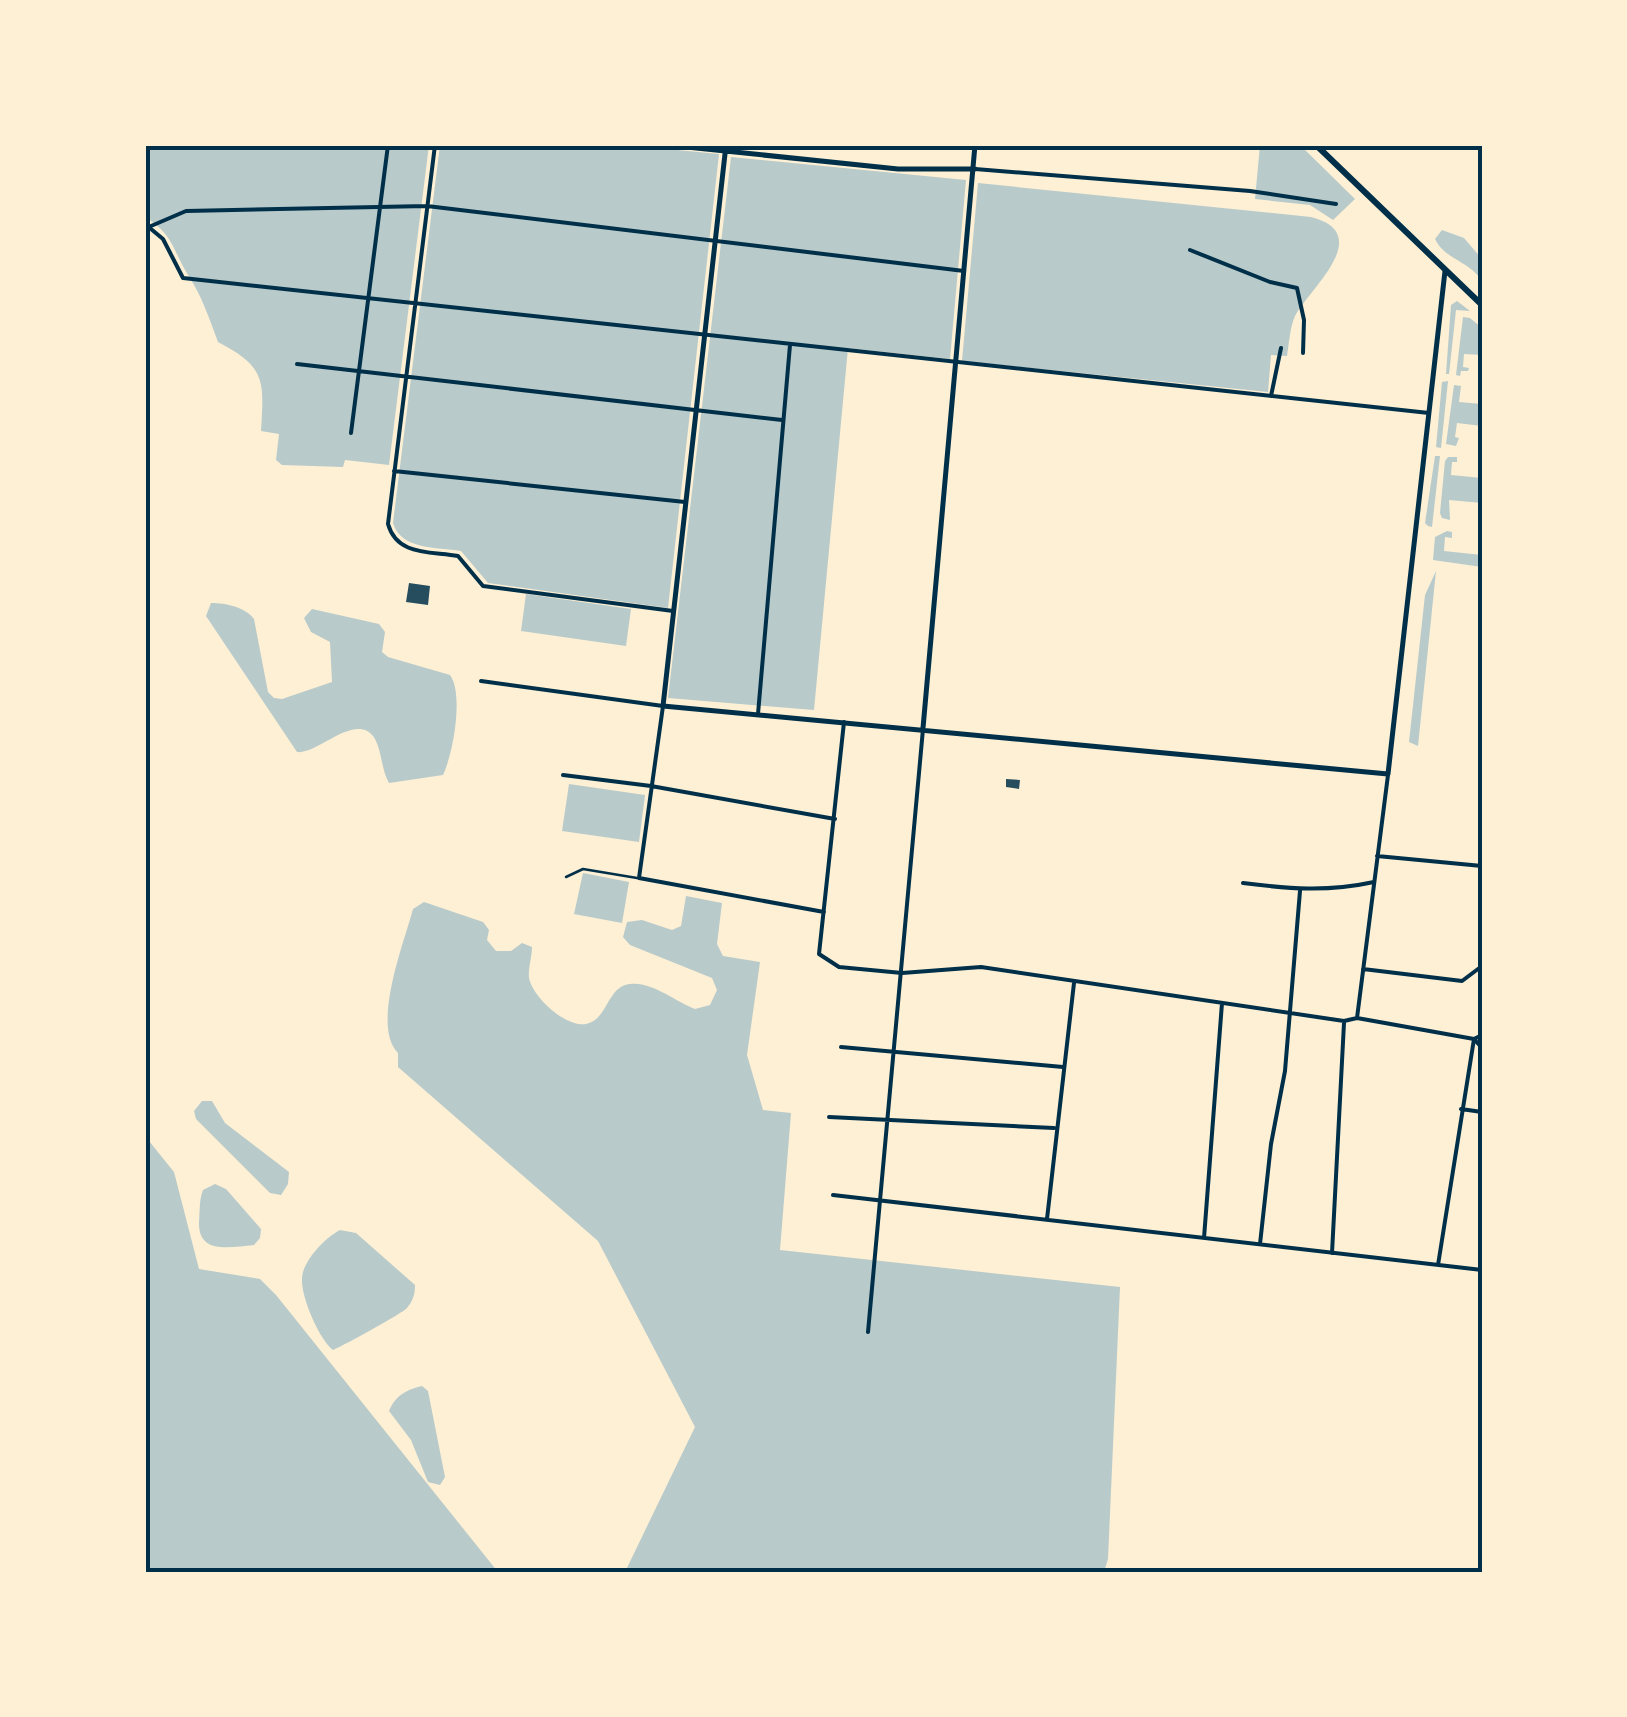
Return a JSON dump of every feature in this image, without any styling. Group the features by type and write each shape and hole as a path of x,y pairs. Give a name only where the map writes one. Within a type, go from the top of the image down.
{"main road":[{"path":"1316,145 1482,305"}],"street":[{"path":"352,433 388,145"},
{"path":"435,145 388,524 392,539 404,548 458,556 483,586 674,611"},
{"path":"667,145 726,148 898,169 975,170 1250,191 1336,204"},
{"path":"868,1332 976,145"},
{"path":"726,148 663,706 639,878 824,912"},
{"path":"964,272 427,206 186,211 148,225 162,240 183,278 416,300 956,364 1429,413"},
{"path":"1190,250 1270,282 1297,288 1304,320 1303,353"},
{"path":"1357,1018 1446,271"},
{"path":"758,714 790,344"},
{"path":"1271,396 1280,348"},
{"path":"297,364 782,420"},
{"path":"394,470 685,502"},
{"path":"481,681 663,706 1388,774"},
{"path":"844,722 819,954 839,967 902,973 980,966 1344,1021 1357,1018 1474,1039 1482,1035"},
{"path":"563,775 651,786 836,819"},
{"path":"1378,856 1482,866"},
{"path":"1243,883 1338,890 1374,882"},
{"path":"1260,1244 1271,1144 1285,1071 1300,890"},
{"path":"1363,969 1454,982 1470,978 1482,966"},
{"path":"1047,1220 1074,983"},
{"path":"1204,1238 1222,1003"},
{"path":"1332,1252 1344,1021"},
{"path":"1474,1039 1482,1048"},
{"path":"1438,1265 1474,1039"},
{"path":"841,1047 1063,1067"},
{"path":"1461,1108 1482,1112"},
{"path":"830,1117 1056,1128"},
{"path":"834,1195 1482,1270"}],"lane":[{"path":"566,877 583,869 639,878"}],"shaded area":[{"path":"145,145 429,145 389,465 345,460 343,467 282,465 276,460 279,434 261,431 259,377 245,359 218,342 201,299 171,243 145,217"},
{"path":"440,145 626,145 719,154 668,608 488,583 461,551 421,546 397,532 393,523"},
{"path":"1260,145 1300,145 1355,199 1333,220 1310,205 1255,199"},
{"path":"731,157 966,180 950,359 848,348 814,710 668,698"},
{"path":"978,183 1311,217 1330,225 1338,236 1338,248 1324,277 1295,316 1287,356 1271,355 1268,392 962,361"},
{"path":"1442,230 1464,238 1482,259 1482,281 1439,246 1435,239"},
{"path":"1457,301 1470,311 1456,310 1446,374 1451,305"},
{"path":"1463,317 1482,328 1482,355 1464,354 1463,367 1469,368 1461,371 1460,376 1456,375"},
{"path":"1448,381 1441,448 1436,447 1442,382"},
{"path":"1454,385 1461,386 1459,402 1482,404 1482,426 1457,423 1456,446 1446,444"},
{"path":"1435,456 1440,456 1432,527 1425,523"},
{"path":"1448,457 1457,457 1457,462 1452,462 1451,475 1482,478 1482,503 1449,500 1450,520 1440,513"},
{"path":"1452,532 1452,538 1445,537 1444,551 1482,555 1482,567 1433,560 1435,537"},
{"path":"1436,571 1418,746 1409,742 1425,595"},
{"path":"526,594 631,609 626,646 521,631"},
{"path":"211,603 235,606 254,619 268,692 274,698 282,699 332,682 330,642 311,632 304,618 312,609 379,624 385,632 382,652 388,657 450,675 457,709 443,775 389,783 376,741 365,730 346,732 315,748 297,752 206,616"},
{"path":"569,784 645,795 639,842 562,831"},
{"path":"583,873 629,882 622,923 574,914"},
{"path":"686,896 722,903 717,944 723,956 760,962 747,1055 763,1110 791,1113 780,1250 1120,1287 1108,1559 1104,1572 625,1572 695,1427 598,1241 398,1067 398,1053 388,1024 389,1005 413,909 424,902 483,922 489,930 487,940 496,951 511,951 522,943 532,947 532,986 552,1010 578,1024 593,1021 622,986 630,984 655,988 695,1009 710,1005 717,990 712,978 630,945 623,937 627,922 642,920 672,930 681,926"},
{"path":"202,1101 212,1101 225,1123 289,1172 281,1195 270,1193 196,1119 194,1111"},
{"path":"145,1136 174,1172 199,1269 260,1279 276,1295 498,1572 154,1572 145,1564"},
{"path":"215,1184 226,1189 261,1229 254,1245 217,1247 204,1240 199,1222 201,1198 203,1190"},
{"path":"340,1230 356,1233 415,1288 407,1308 333,1350 312,1317 302,1279 316,1250"},
{"path":"422,1386 428,1391 445,1477 440,1485 428,1482 411,1440 389,1411 402,1394"}],"building":[{"path":"409,583 430,586 428,605 406,602"},
{"path":"1006,779 1020,780 1019,789 1006,787"}]}
